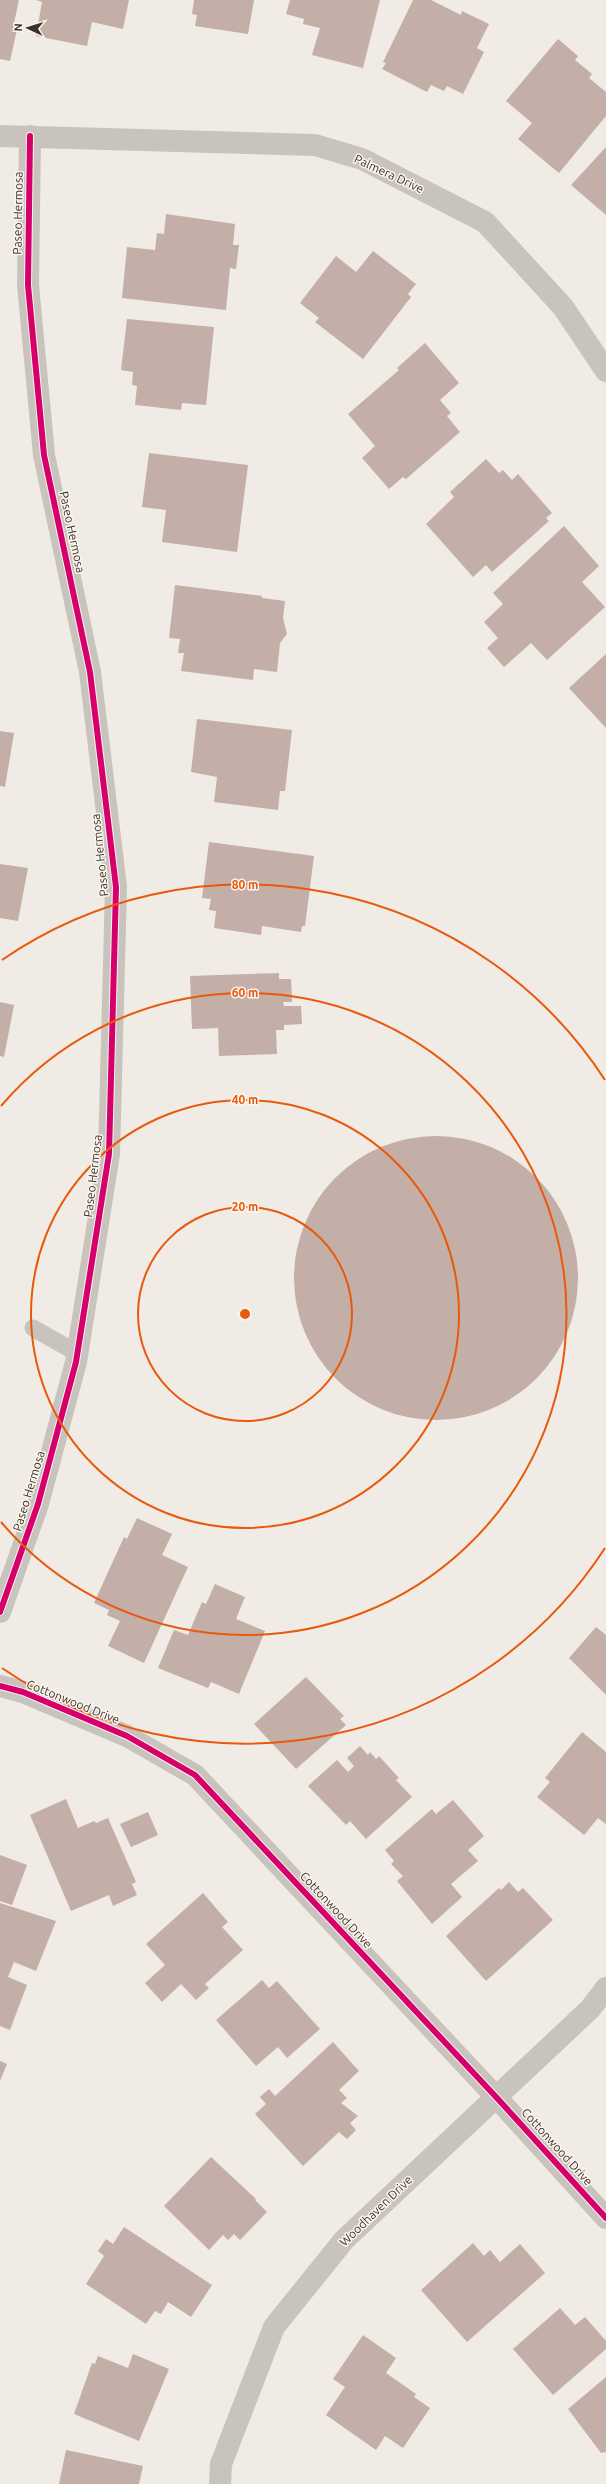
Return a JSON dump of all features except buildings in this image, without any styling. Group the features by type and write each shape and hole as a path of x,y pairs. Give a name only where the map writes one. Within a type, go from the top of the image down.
{"street":[{"name":"Palmera Drive","path":"0,136 315,145 362,160 485,222 563,307 606,371"},
{"name":"Paseo Hermosa","path":"0,1612 38,1504 77,1353 109,1154 116,887 90,672 44,455 28,285 30,136"},
{"name":"Cottonwood Drive","path":"0,1686 23,1692 127,1736 195,1775 497,2098 606,2218"},
{"name":"Woodhaven Drive","path":"220,2484 222,2464 274,2327 344,2240 497,2098 590,2009 606,1988"}],"lane":[{"path":"34,1328 77,1353"}],"cycle path":[{"path":"0,1612 38,1504 76,1362 109,1154 116,887 90,672 44,455 28,285 30,136"},
{"path":"0,1686 23,1692 127,1736 195,1775 497,2098 606,2218"}]}
